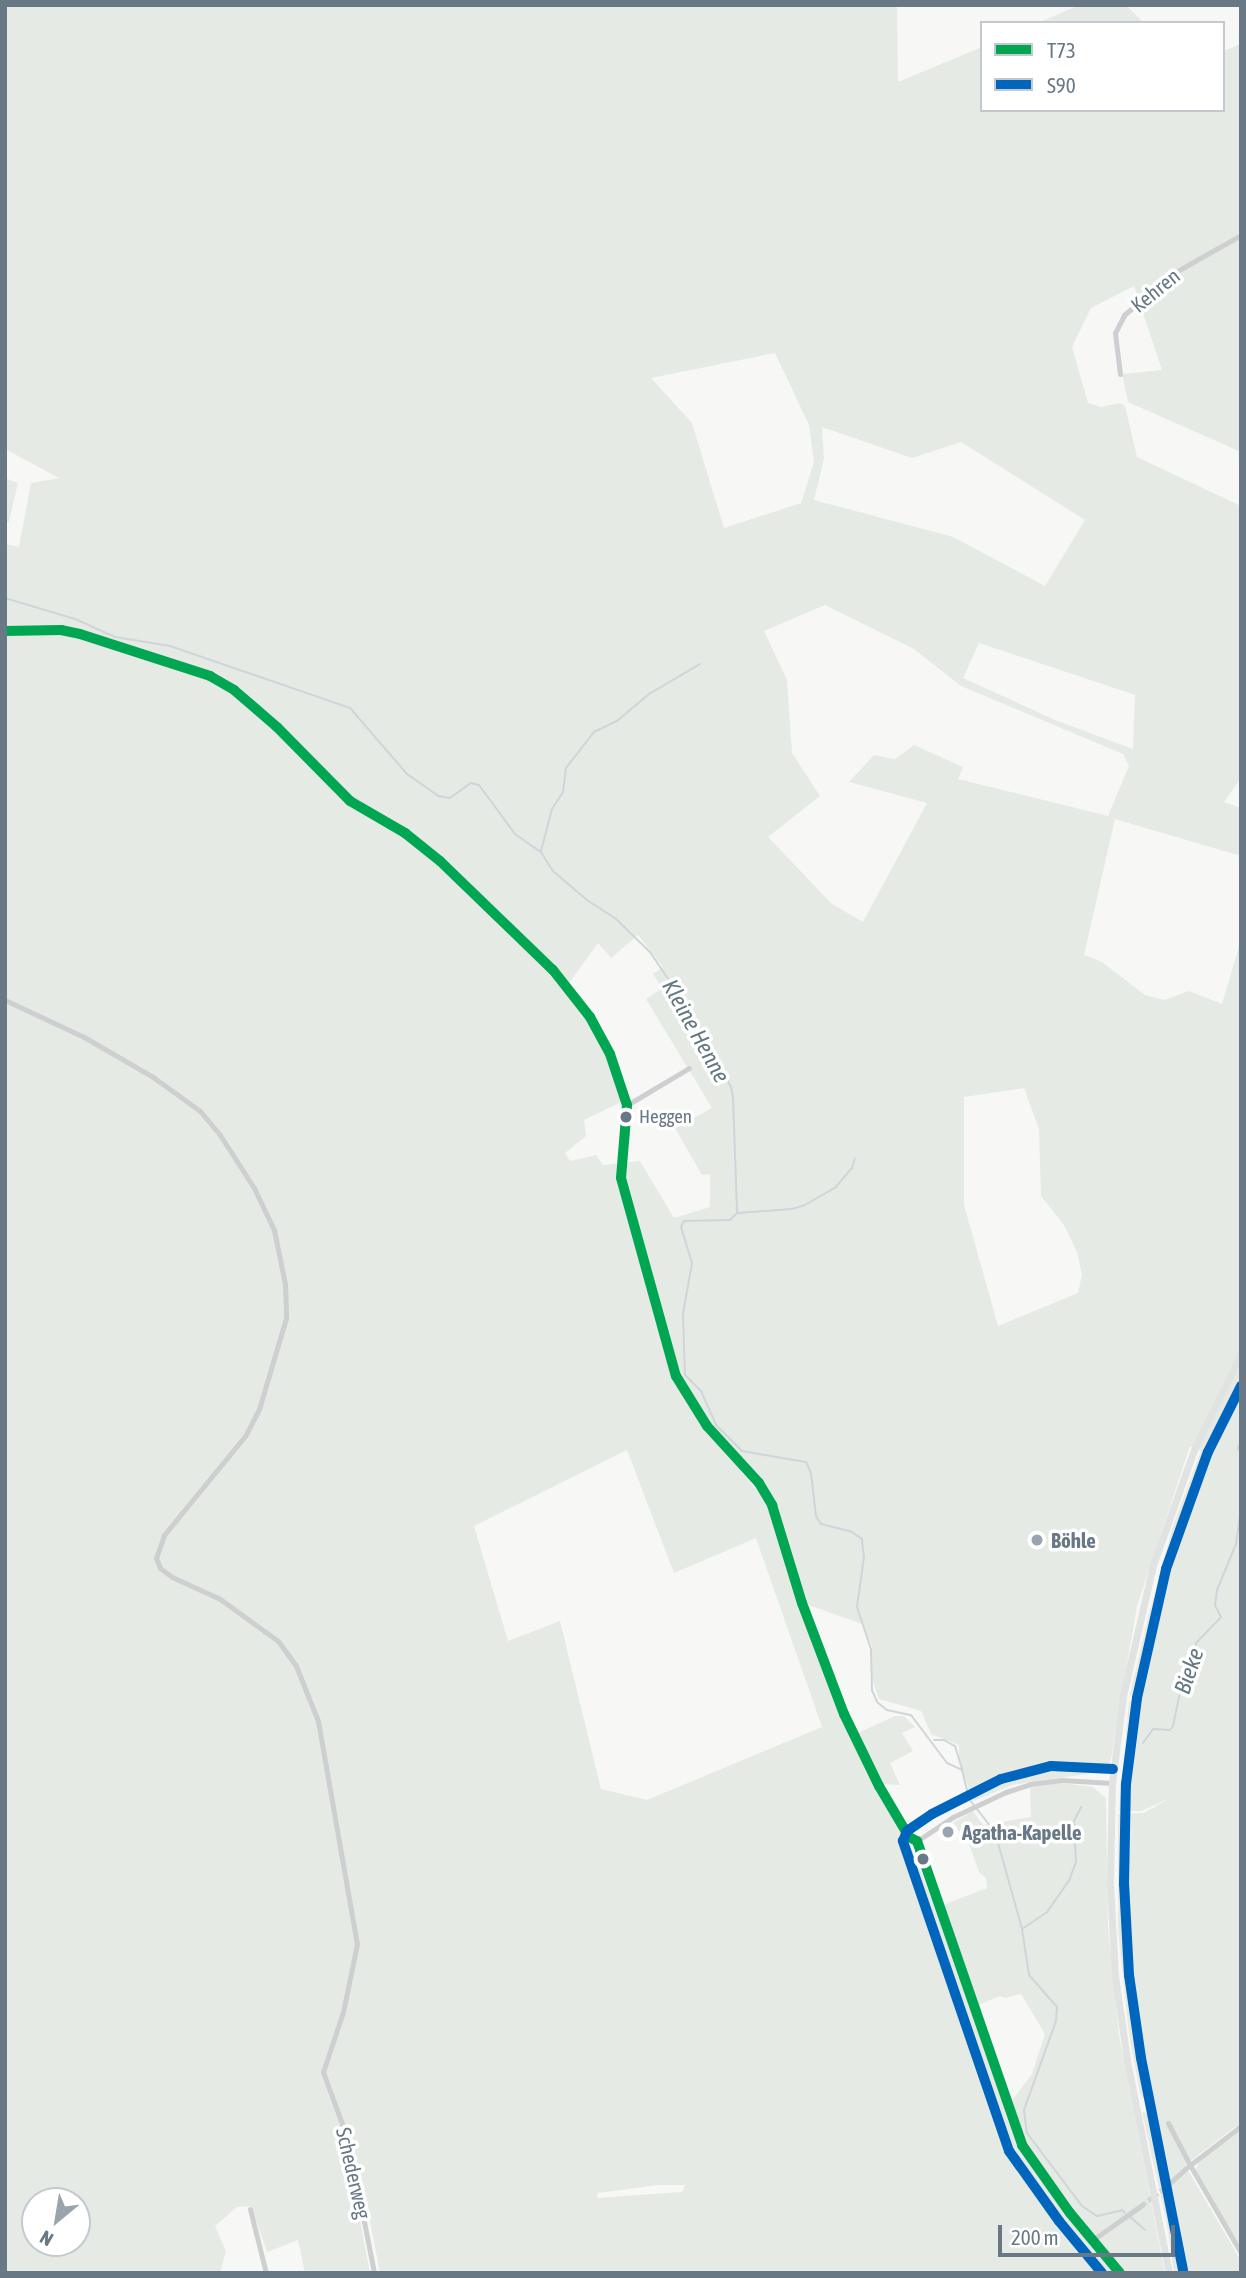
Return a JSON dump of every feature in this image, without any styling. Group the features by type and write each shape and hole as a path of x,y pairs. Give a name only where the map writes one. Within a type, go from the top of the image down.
{"main road":[{"path":"1169,2273 1127,2060 1115,1976 1110,1884 1112,1783 1128,1670 1153,1565 1195,1447 1241,1354"}],"street":[{"name":"Kehren","path":"1120,374 1115,333 1124,315 1172,274 1241,235"},
{"path":"5,631 61,630 80,634 211,677 234,690 277,727 341,794 431,853 552,970 603,1038 627,1105 627,1133 621,1178 673,1366 682,1389 706,1426 760,1483 772,1505 802,1603 844,1714 909,1837 917,1841 976,2006 1015,2130 1035,2165 1070,2213 1120,2273"},
{"name":"Schederweg","path":"5,1000 114,1055 200,1111 241,1166 274,1230 284,1275 286,1318 259,1409 241,1442 164,1535 156,1558 160,1568 172,1577 220,1599 278,1641 296,1666 318,1721 357,1944 343,2012 324,2065 323,2076 348,2140 374,2273"},
{"path":"627,1105 689,1068"},
{"path":"917,1841 953,1818 1006,1792 1030,1784 1062,1780 1112,1783"},
{"path":"1168,2123 1241,2253"},
{"path":"1163,2189 1241,2126"},
{"path":"1094,2239 1142,2205"},
{"path":"250,2209 266,2273"}],"shaded area":[{"path":"5,5 897,5 898,82 980,48 980,112 1225,112 1225,50 1241,44 1241,452 1128,402 1122,374 1162,370 1134,286 1091,308 1072,347 1088,403 1101,407 1120,403 1125,406 1137,457 1241,506 1241,778 1224,802 1241,808 1241,856 1115,819 1084,955 1102,962 1145,995 1164,1000 1189,991 1222,1004 1241,940 1241,2249 1196,2170 1199,2160 1236,2132 1235,2127 1185,2165 1241,2261 1241,2273 1174,2273 1166,2220 1142,2112 1156,2114 1140,2094 1129,2034 1118,1930 1118,1814 1144,1813 1170,1798 1141,1811 1119,1811 1129,1702 1138,1698 1130,1695 1174,1523 1201,1451 1190,1446 1137,1606 1110,1764 1100,1772 1012,1785 973,1801 959,1760 959,1745 931,1734 921,1711 879,1699 871,1676 872,1646 862,1624 806,1604 776,1502 764,1482 707,1421 679,1374 671,1368 692,1412 766,1501 798,1603 826,1678 851,1735 910,1845 988,2041 1008,2106 1032,2074 1045,2034 1021,1994 1005,1998 1000,1996 976,2006 943,1905 987,1888 986,1878 979,1872 969,1844 953,1823 973,1811 983,1825 1031,1817 1030,1788 1042,1785 1061,1783 1093,1787 1106,1798 1108,1926 1119,2035 1165,2273 380,2273 368,2211 359,2215 370,2273 305,2273 298,2240 267,2252 251,2206 237,2207 215,2226 226,2251 220,2273 5,2273 5,544 19,547 31,483 59,478 5,449","holes":["775,353 809,425 814,462 801,503 724,528 692,423 651,378","822,427 912,458 961,442 1085,520 1045,586 953,537 814,500 824,459","825,605 914,649 961,686 1123,754 1129,766 1108,816 958,779 963,767 914,745 895,759 874,755 849,782 927,803 863,922 832,904 768,837 820,796 792,753 787,680 764,631","979,643 1135,695 1133,749 1055,720 963,678","638,935 663,967 653,974 662,988 646,999 712,1108 675,1128 702,1175 710,1174 710,1207 674,1218 640,1161 603,1165 596,1155 570,1161 565,1153 586,1136 584,1120 621,1102 605,1052 569,983 598,943 611,958","1024,1088 1039,1129 1041,1196 1064,1225 1077,1252 1082,1275 1078,1293 998,1326 964,1205 964,1097","627,1450 674,1573 756,1538 822,1727 647,1800 601,1789 560,1621 508,1641 474,1526","658,2185 685,2185 682,2192 597,2198 598,2193"]},
{"path":"1079,5 1126,5 1142,21 1043,21"},
{"path":"5,478 18,483 9,522 5,521"},
{"path":"895,1716 904,1716 915,1727 902,1733 913,1751 890,1763 900,1785 882,1784 858,1733"}],"waterway":[{"name":"Kleine Henne","path":"5,598 75,619 115,637 170,646 350,708 407,774 439,796 450,798 471,783 479,785 515,834 541,852 553,871 587,900 615,918 650,952 695,1019 731,1087 733,1097 737,1213 730,1220 684,1221 681,1227 692,1264 683,1313 685,1375 701,1391 716,1425 742,1451 806,1462 811,1473 816,1516 821,1524 852,1532 862,1539 864,1557 857,1607 871,1649 872,1690 877,1702 887,1710 911,1715 947,1763 962,1770 969,1799 995,1832 1022,1929 1029,1975 1057,2007 1056,2021 1024,2110 1027,2133 1082,2206 1097,2216 1122,2210 1125,2213"},
{"path":"541,851 552,809 563,792 566,768 594,732 617,721 649,694 700,664"},
{"path":"738,1213 792,1209 805,1205 835,1188 852,1168 855,1158"},
{"name":"Bieke","path":"1241,1442 1238,1448 1241,1453"},
{"name":"Bieke","path":"1143,1743 1153,1729 1170,1730 1173,1726 1182,1683 1195,1663 1196,1643 1221,1617 1215,1605 1217,1590 1236,1544 1241,1508"},
{"name":"Kleine Henne","path":"934,1740 944,1740 955,1746 962,1769"},
{"name":"Bieke","path":"1022,1929 1047,1912 1069,1881 1076,1862 1074,1821 1081,1807"},
{"name":"Kleine Henne","path":"1129,2216 1145,2230"},
{"name":"Kleine Henne","path":"1176,2258 1190,2273"}],"tunnel":[{"path":"1142,2205 1163,2189"}],"transit line":[{"name":"T73","path":"5,631 61,630 80,634 210,676 234,690 277,727 350,801 405,833 440,861 553,970 590,1017 610,1054 627,1105 621,1178 676,1376 707,1426 759,1483 772,1505 802,1603 844,1714 879,1786 909,1837 917,1841"},
{"name":"S90","path":"1183,2270 1141,2058 1129,1975 1124,1884 1126,1784 1137,1698 1166,1569 1208,1452 1241,1386"},
{"name":"S90","path":"1102,2273 1059,2221 1009,2151 903,1841 907,1831 932,1814 1001,1779 1051,1766 1113,1769"},
{"name":"T73","path":"917,1841 1022,2145 1070,2213 1120,2273"}],"place":[{"name":"Heggen","path":"626,1117"},
{"name":"Böhle","path":"1037,1540"},
{"name":"Agatha-Kapelle","path":"948,1832"}]}
